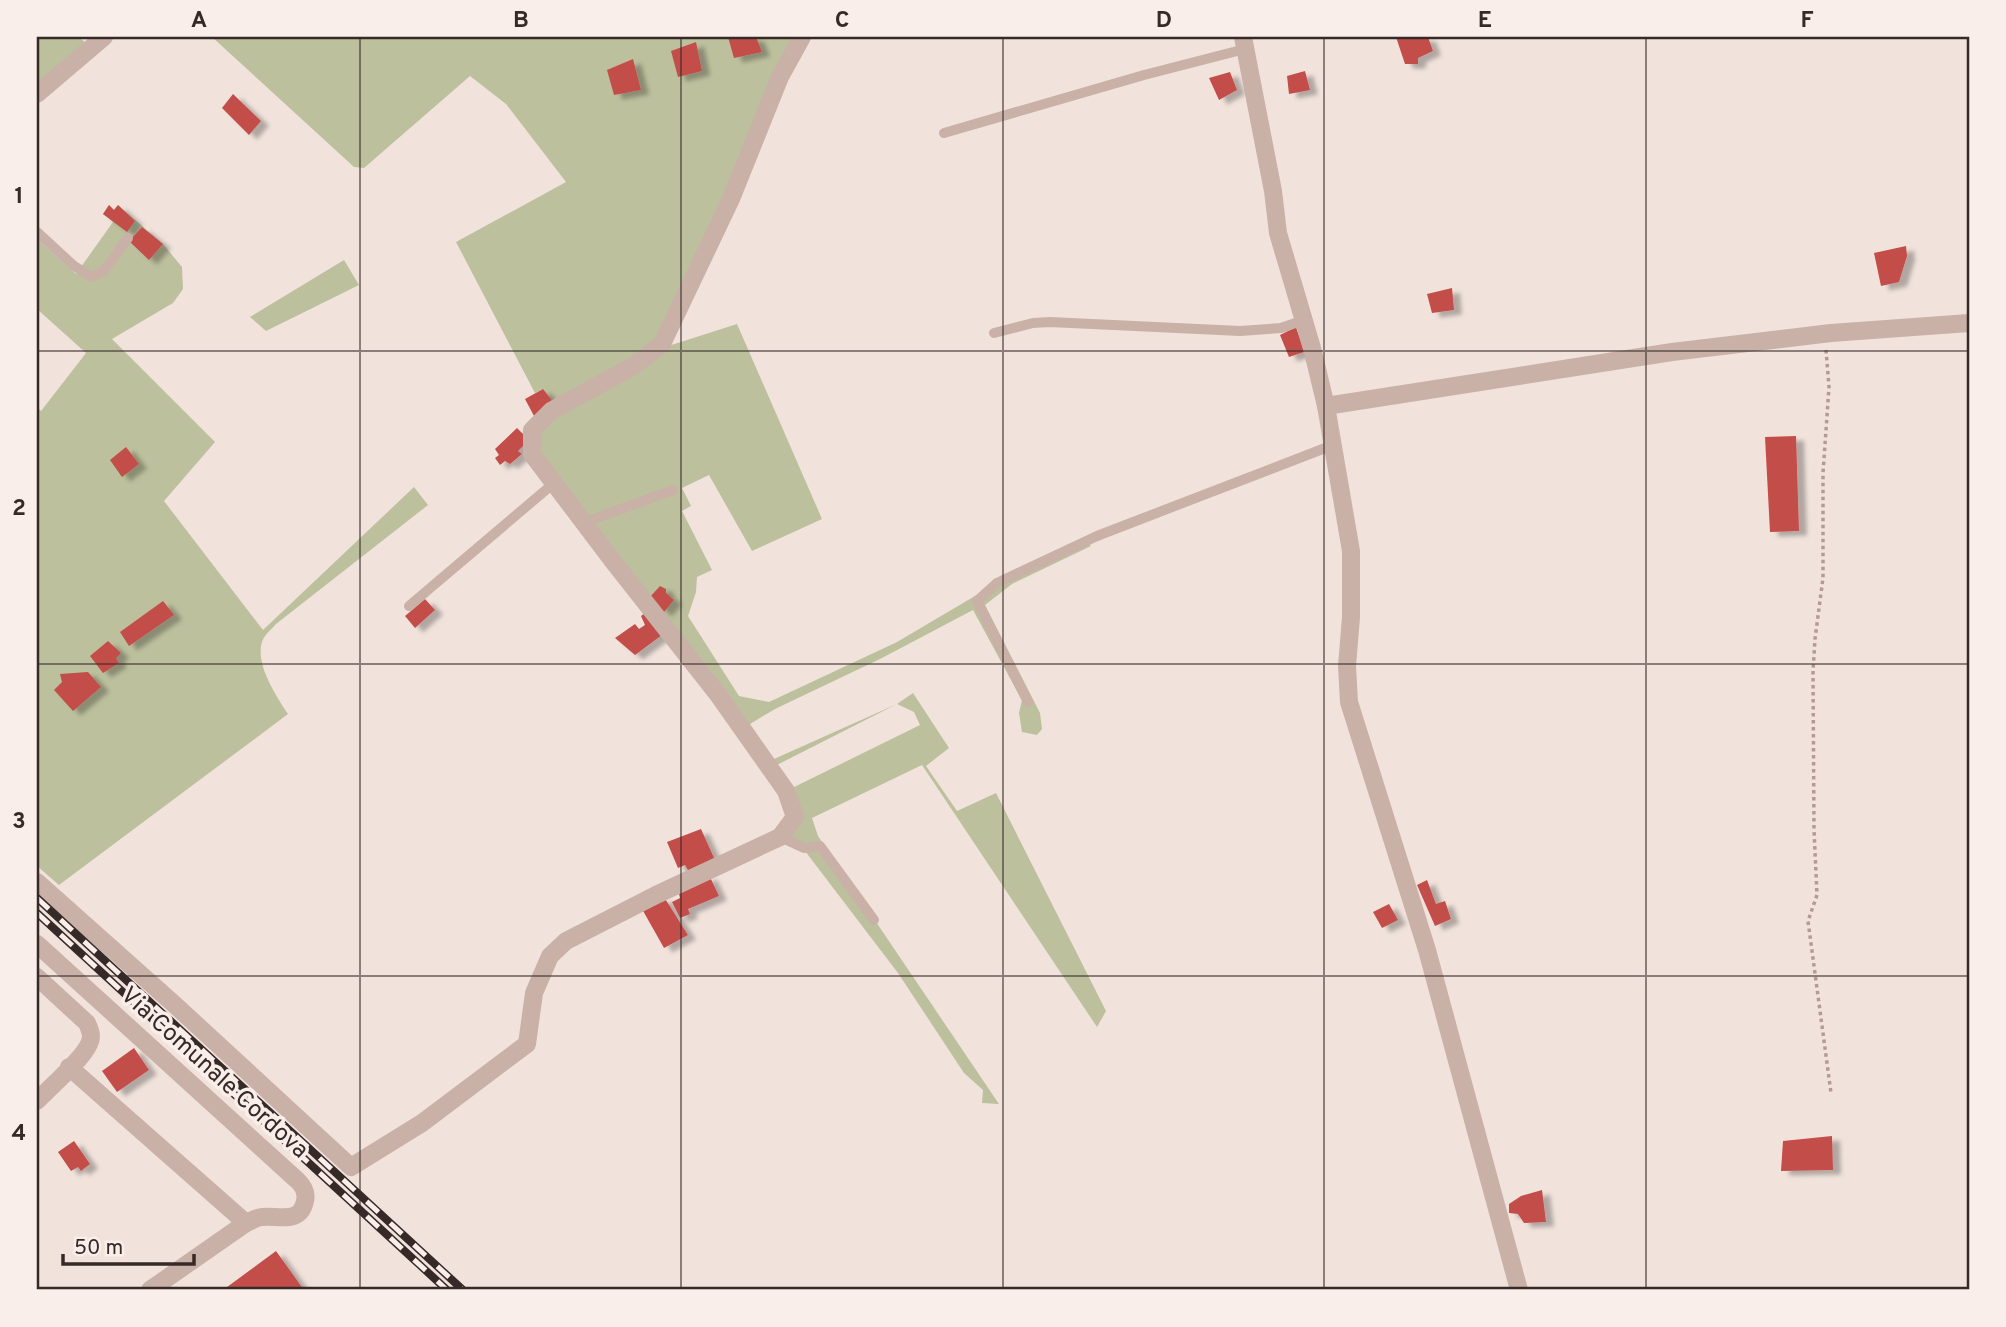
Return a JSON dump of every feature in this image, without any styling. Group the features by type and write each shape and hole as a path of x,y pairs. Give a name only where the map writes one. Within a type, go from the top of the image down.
{"street":[{"path":"37,94 104,37"},
{"path":"37,882 175,1004 351,1167 422,1123 527,1044 534,993 550,956 566,940 780,837 795,817 786,792 719,696 532,454 532,430 551,411 635,365 662,344 731,199 780,77 802,37"},
{"path":"1244,43 1273,191 1278,233 1326,406 1351,551 1351,617 1347,666 1349,702 1427,950 1519,1290"},
{"path":"1326,406 1672,352 1825,334 1969,323"},
{"name":"Via Comunale Cordova","path":"37,944 192,1082 303,1186 305,1192 304,1206 295,1216 282,1219 260,1217 246,1223 150,1290"},
{"path":"37,977 86,1023 91,1032 90,1042 37,1101"},
{"path":"69,1067 246,1223"}],"lane":[{"path":"944,134 1244,43"},
{"path":"37,232 74,266 92,277 104,271 128,238"},
{"path":"994,333 1033,323 1050,322 1240,331 1281,328 1304,320"},
{"path":"1028,702 977,601 997,583 1097,536 1333,445"},
{"path":"409,606 554,483"},
{"path":"583,523 673,490"},
{"path":"780,837 804,848 820,846 874,920"}],"path":[{"path":"1825,334 1829,387 1823,473 1823,578 1814,671 1814,830 1817,895 1808,922 1831,1093"}],"green space":[{"path":"37,37 78,37 92,47 37,94"},
{"path":"212,37 802,37 662,348 737,324 822,519 752,551 709,475 682,488 691,506 682,511 712,570 697,577 696,592 688,616 739,696 769,702 897,642 997,583 1086,542 1091,546 1012,584 985,605 1040,713 1042,729 1037,735 1022,732 1019,713 1022,700 973,610 750,724 774,759 897,704 769,769 532,454 543,389 535,393 456,242 566,182 506,104 470,76 364,168 354,167"},
{"path":"109,205 114,210 118,205 163,244 182,267 183,289 173,303 112,339 215,442 164,501 263,630 414,487 428,505 276,624 264,637 261,660 264,670 288,714 59,885 37,866 37,407 41,411 86,353 37,309 37,239 76,274 113,222 103,214"},
{"path":"344,260 359,285 266,331 250,317"},
{"path":"913,693 949,748 926,766 957,811 996,793 1106,1011 1097,1027 922,765 812,818 818,836 999,1104 982,1103 983,1090 964,1073 898,973 805,851 780,837 795,817 786,791 920,725 914,712 897,704"}],"building":[{"path":"728,37 756,37 762,52 734,58"},
{"path":"1396,37 1428,37 1433,51 1418,58 1418,64 1405,64"},
{"path":"696,42 702,71 678,77 671,51"},
{"path":"633,59 641,90 614,95 607,70"},
{"path":"1305,71 1310,90 1289,94 1287,76"},
{"path":"1230,72 1237,90 1219,100 1209,78"},
{"path":"233,94 261,121 249,135 222,108"},
{"path":"109,205 114,210 118,205 135,221 127,232 103,214"},
{"path":"142,227 163,244 149,260 129,241"},
{"path":"1906,246 1907,256 1899,282 1881,286 1874,253"},
{"path":"1452,288 1454,310 1432,313 1427,294"},
{"path":"1296,327 1304,352 1289,357 1280,335"},
{"path":"543,389 554,403 534,416 525,399"},
{"path":"517,428 529,440 518,451 522,454 510,464 505,461 500,465 495,458 499,455 495,449"},
{"path":"1796,436 1799,531 1770,532 1765,437"},
{"path":"126,447 139,464 122,477 110,460"},
{"path":"660,586 666,589 666,593 674,600 664,612 649,598"},
{"path":"425,599 435,610 415,628 405,616"},
{"path":"163,601 174,615 129,646 120,632"},
{"path":"649,610 666,632 635,655 615,638 635,624 639,629 645,625 641,616"},
{"path":"108,641 121,653 116,658 119,663 103,673 90,656"},
{"path":"88,672 101,687 73,711 54,690 62,682 60,674"},
{"path":"701,829 715,860 689,872 685,865 678,868 667,842"},
{"path":"709,875 719,896 688,909 690,914 680,918 672,902 680,898 678,890"},
{"path":"1427,880 1436,904 1445,901 1451,919 1435,926 1417,885"},
{"path":"664,897 688,935 664,948 642,909"},
{"path":"1389,904 1398,920 1382,928 1373,912"},
{"path":"134,1048 149,1070 117,1092 102,1071"},
{"path":"1832,1136 1833,1170 1781,1171 1783,1141"},
{"path":"74,1141 90,1164 81,1171 78,1167 71,1171 58,1152"},
{"path":"1542,1190 1546,1222 1524,1223 1518,1214 1509,1213 1509,1204 1521,1196"},
{"path":"276,1251 304,1290 223,1290"}],"railway":[{"path":"37,898 463,1290"},
{"path":"37,913 447,1290"}]}
